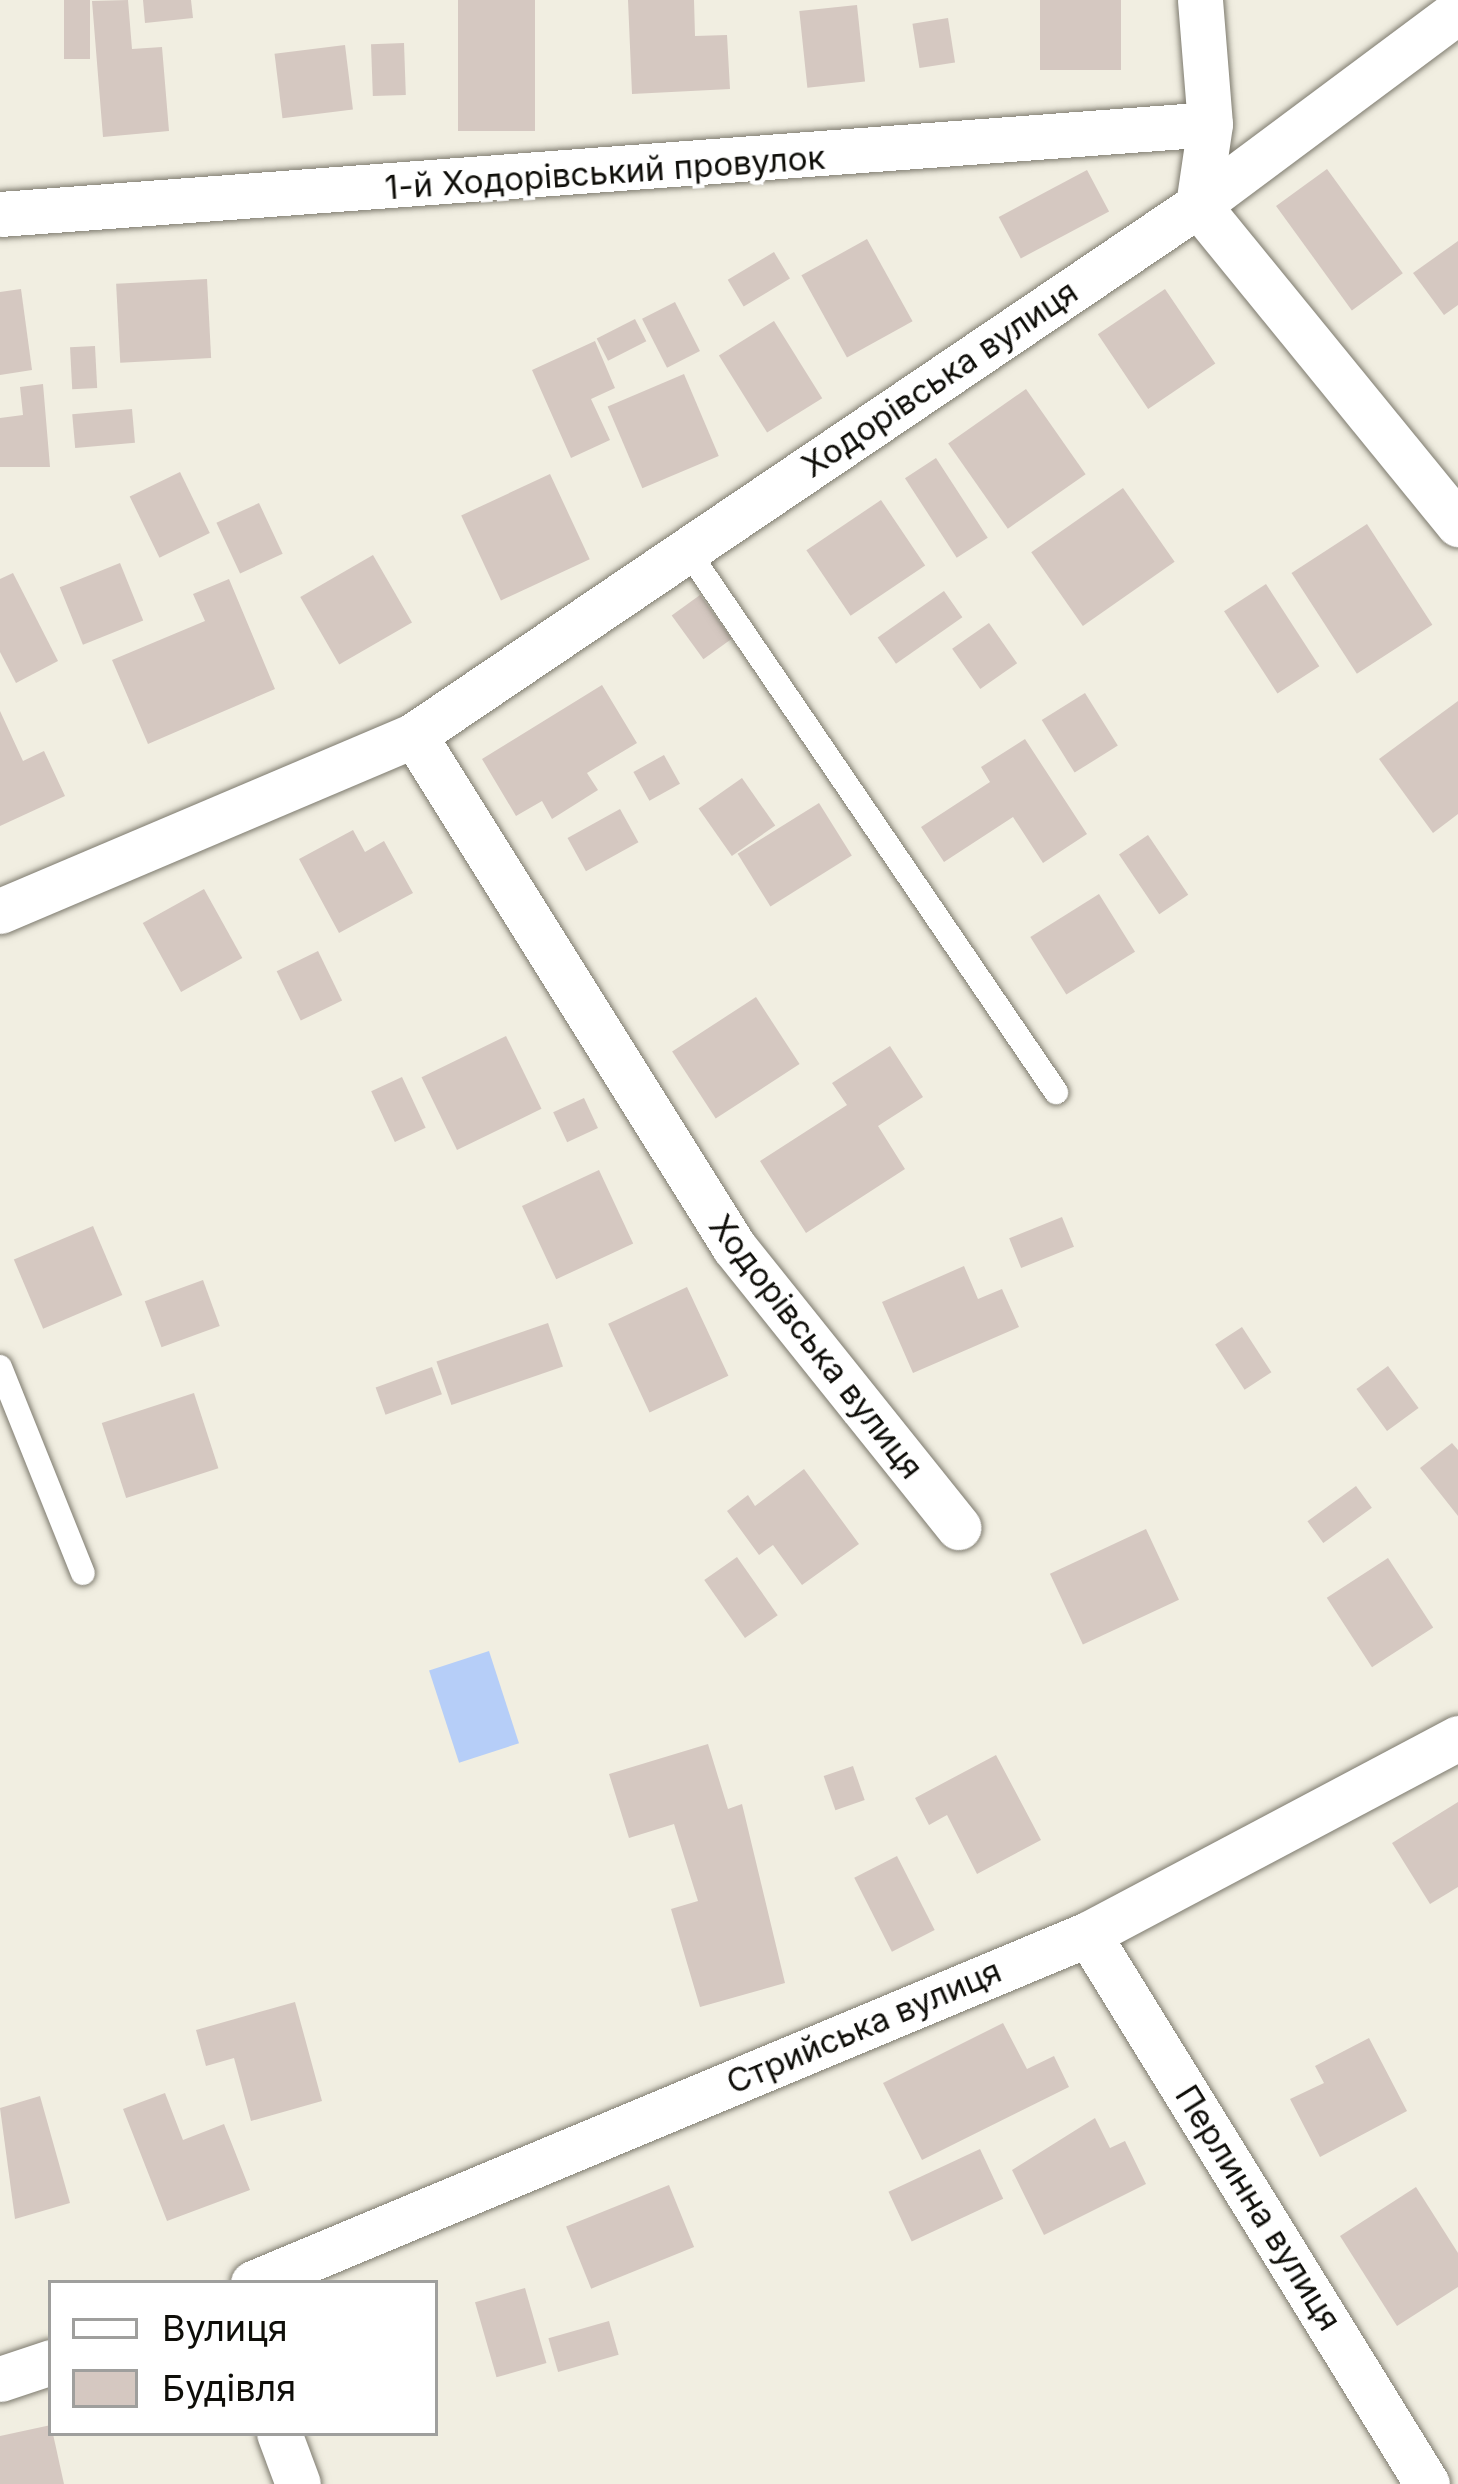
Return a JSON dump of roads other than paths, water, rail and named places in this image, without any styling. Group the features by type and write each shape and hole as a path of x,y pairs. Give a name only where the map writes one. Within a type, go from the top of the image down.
{"street":[{"path":"1199,0 1210,124 1198,205 1458,524"},
{"name":"Ходорівська вулиця","path":"0,911 415,735 1198,205 1458,11"},
{"name":"1-й Ходорівський провулок","path":"0,214 1210,124"},
{"name":"Ходорівська вулиця","path":"415,735 734,1247 958,1527"},
{"name":"Стрийська вулиця","path":"260,2280 1088,1934 1458,1738"},
{"name":"Перлинна вулиця","path":"1088,1934 1426,2484"},
{"path":"0,2379 48,2363"},
{"path":"280,2436 298,2484"}],"lane":[{"path":"687,550 1056,1092"},
{"path":"0,1367 83,1573"}],"water":[{"path":"489,1651 519,1743 459,1763 429,1670"}]}
